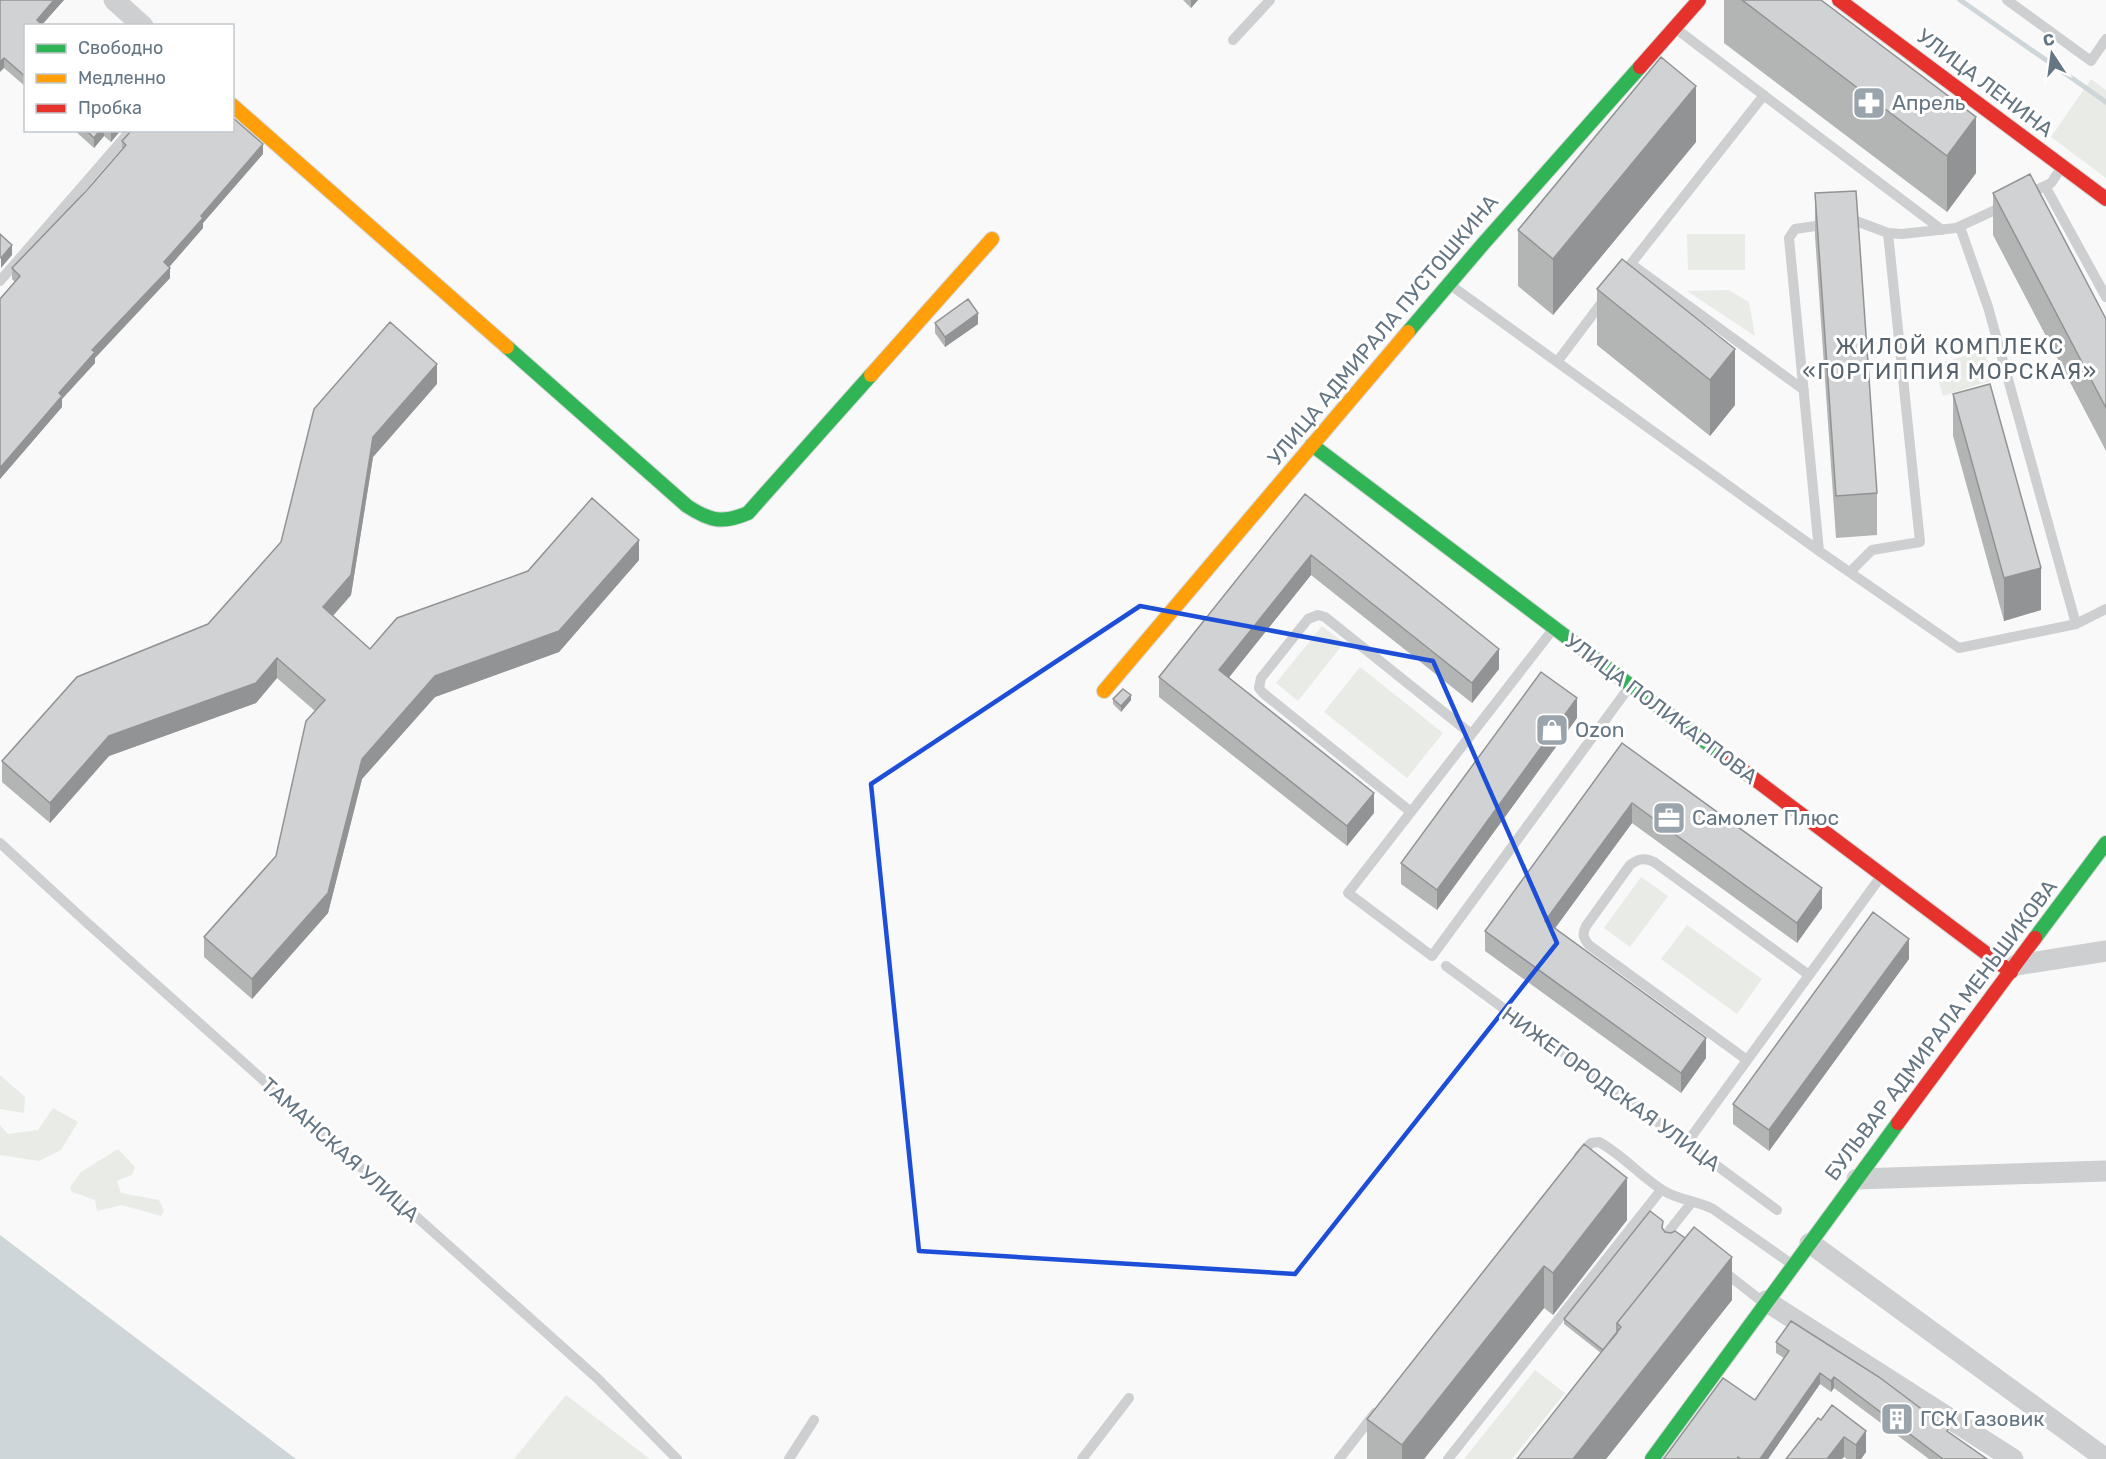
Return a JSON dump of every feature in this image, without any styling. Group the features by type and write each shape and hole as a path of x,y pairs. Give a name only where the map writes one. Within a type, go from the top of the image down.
{"street":[{"path":"114,0 141,24"},
{"name":"УЛИЦА АДМИРАЛА ПУСТОШКИНА","path":"1104,691 1449,284 1699,0"},
{"name":"УЛИЦА ЛЕНИНА","path":"1839,0 2106,200"},
{"path":"234,107 687,506 714,521 731,521 747,513 992,239"},
{"name":"УЛИЦА ПОЛИКАРПОВА","path":"1312,446 1882,875 2013,969"},
{"name":"БУЛЬВАР АДМИРАЛА МЕНЬШИКОВА","path":"1652,1459 1765,1302 2106,843"},
{"path":"2013,969 2106,951"},
{"path":"1857,1179 2106,1171"},
{"path":"1810,1243 2106,1459"},
{"path":"1765,1302 2013,1459"}],"lane":[{"path":"1233,40 1270,0"},
{"path":"2007,0 2091,61 2105,42"},
{"path":"1675,27 1942,230"},
{"path":"1557,362 1764,95"},
{"path":"0,281 129,132"},
{"path":"1819,551 1789,238 1791,233 1802,227 1856,221 1888,233 1902,234 1960,227 2045,186 2056,177 2062,167"},
{"path":"2045,186 2106,297"},
{"path":"1960,227 1988,307 2076,624"},
{"path":"1850,572 1872,550 1920,542 1888,233"},
{"path":"1631,264 1804,390"},
{"path":"1449,284 1819,551 1959,648 2076,624 2106,609"},
{"path":"1411,812 1263,693 1259,688 1261,678 1308,619 1318,615 1325,617 1471,734"},
{"path":"1554,628 1348,893 1432,956 1630,686"},
{"name":"ТАМАНСКАЯ УЛИЦА","path":"0,843 597,1378 677,1459"},
{"path":"1747,1060 1589,945 1584,939 1583,933 1586,926 1617,882 1630,865 1637,860 1647,859 1809,975"},
{"path":"1686,1144 1882,875"},
{"name":"НИЖЕГОРОДСКАЯ УЛИЦА","path":"1446,966 1777,1210"},
{"path":"1572,1165 1586,1147 1591,1143 1599,1142 1661,1190 1674,1197 1713,1209 1793,1265"},
{"path":"1448,1459 1661,1190"},
{"path":"1669,1231 1692,1202"},
{"path":"1712,1262 1765,1302"},
{"path":"1082,1459 1129,1398"},
{"path":"1339,1459 1381,1406"},
{"path":"789,1459 813,1420"}],"highlighted area":[{"path":"1140,606 1433,661 1557,943 1295,1274 919,1251 871,784"}],"shaded area":[{"path":"2091,79 2106,90 2106,178 2051,137"},
{"path":"1687,234 1745,234 1745,270 1688,270"},
{"path":"1728,290 1749,302 1755,336 1687,291"},
{"path":"1984,350 1993,380 1943,396 1934,365"},
{"path":"1322,626 1344,643 1298,701 1276,683"},
{"path":"1360,667 1443,733 1407,778 1324,712"},
{"path":"1641,877 1668,896 1630,947 1604,928"},
{"path":"1687,925 1762,979 1737,1014 1661,959"},
{"path":"0,1075 25,1097 24,1113 0,1109"},
{"path":"53,1108 78,1122 61,1150 39,1161 0,1155 0,1125 8,1134 38,1130"},
{"path":"118,1149 135,1167 132,1175 117,1181 121,1193 159,1200 164,1211 161,1216 122,1205 97,1211 95,1200 72,1192 70,1187 81,1172"},
{"path":"0,1235 296,1459 0,1459"},
{"path":"1535,1370 1565,1393 1512,1459 1464,1459"},
{"path":"566,1395 650,1459 514,1459"}],"building":[{"path":"0,0 54,0 37,20 41,24 24,24 24,75 4,58 0,62"},
{"path":"1742,0 1821,0 1976,117 1947,156"},
{"path":"1661,57 1696,86 1553,259 1518,230"},
{"path":"234,119 263,144 164,262 170,268 92,350 95,352 59,393 62,396 0,468 0,299 20,276 12,268 87,190 126,145 122,141 130,132 234,132"},
{"path":"88,132 98,132 94,138"},
{"path":"2030,174 2106,319 2106,408 1993,193"},
{"path":"1856,191 1877,493 1836,496 1815,193"},
{"path":"0,234 12,245 1,258 0,257"},
{"path":"1622,259 1735,349 1710,380 1597,289"},
{"path":"968,299 978,313 945,337 935,323"},
{"path":"390,322 437,364 373,437 351,575 323,607 370,649 397,618 528,571 592,498 639,540 559,631 435,676 362,759 328,893 252,979 204,937 276,856 306,721 325,700 277,658 256,683 109,736 50,803 2,761 77,677 208,624 281,542 314,409"},
{"path":"1990,384 2041,568 2004,578 1953,394"},
{"path":"1305,494 1499,649 1472,683 1311,555 1219,670 1374,793 1347,826 1159,677"},
{"path":"1541,672 1577,698 1437,890 1401,863"},
{"path":"1123,689 1131,695 1121,706 1113,699"},
{"path":"1622,743 1822,888 1797,923 1632,803 1545,921 1706,1038 1681,1073 1485,931"},
{"path":"1873,912 1909,939 1769,1130 1733,1104"},
{"path":"1584,1144 1627,1178 1553,1273 1544,1266 1402,1445 1367,1419"},
{"path":"1650,1211 1663,1221 1662,1228 1665,1232 1675,1231 1685,1238 1617,1323 1617,1333 1603,1350 1564,1319"},
{"path":"1694,1227 1732,1257 1573,1459 1517,1459 1621,1327 1617,1323"},
{"path":"1791,1321 1879,1377 1948,1429 1947,1431 1987,1459 1943,1459 1834,1377 1831,1381 1820,1373 1760,1459 1738,1457 1737,1459 1663,1459 1723,1378 1755,1400 1789,1351 1776,1342"},
{"path":"1832,1405 1866,1431 1856,1445 1844,1437 1827,1459 1786,1459 1818,1418 1821,1420"}],"waterway":[{"path":"1960,0 2106,102"}],"traffic: fast":[{"path":"1408,332 1640,67"},
{"path":"507,347 687,506 710,518 723,520 748,513 871,375"},
{"path":"1312,445 1724,756"},
{"path":"2035,938 2106,843"},
{"path":"1652,1459 1898,1123"}],"traffic: slow":[{"path":"234,107 507,347"},
{"path":"871,375 992,239"},
{"path":"1104,691 1408,332"}],"traffic: jam":[{"path":"1640,67 1699,0"},
{"path":"1839,0 2106,199"},
{"path":"1724,756 2011,972"},
{"path":"1898,1123 2035,938"}],"place":[{"name":"Апрель","path":"1869,103"},
{"name":"Ozon","path":"1552,730"},
{"name":"Самолет Плюс","path":"1669,818"},
{"name":"ГСК Газовик","path":"1897,1419"}],"district":[{"name":"ЖИЛОЙ КОМПЛЕКС «ГОРГИППИЯ МОРСКАЯ»","path":"1950,358"}]}
